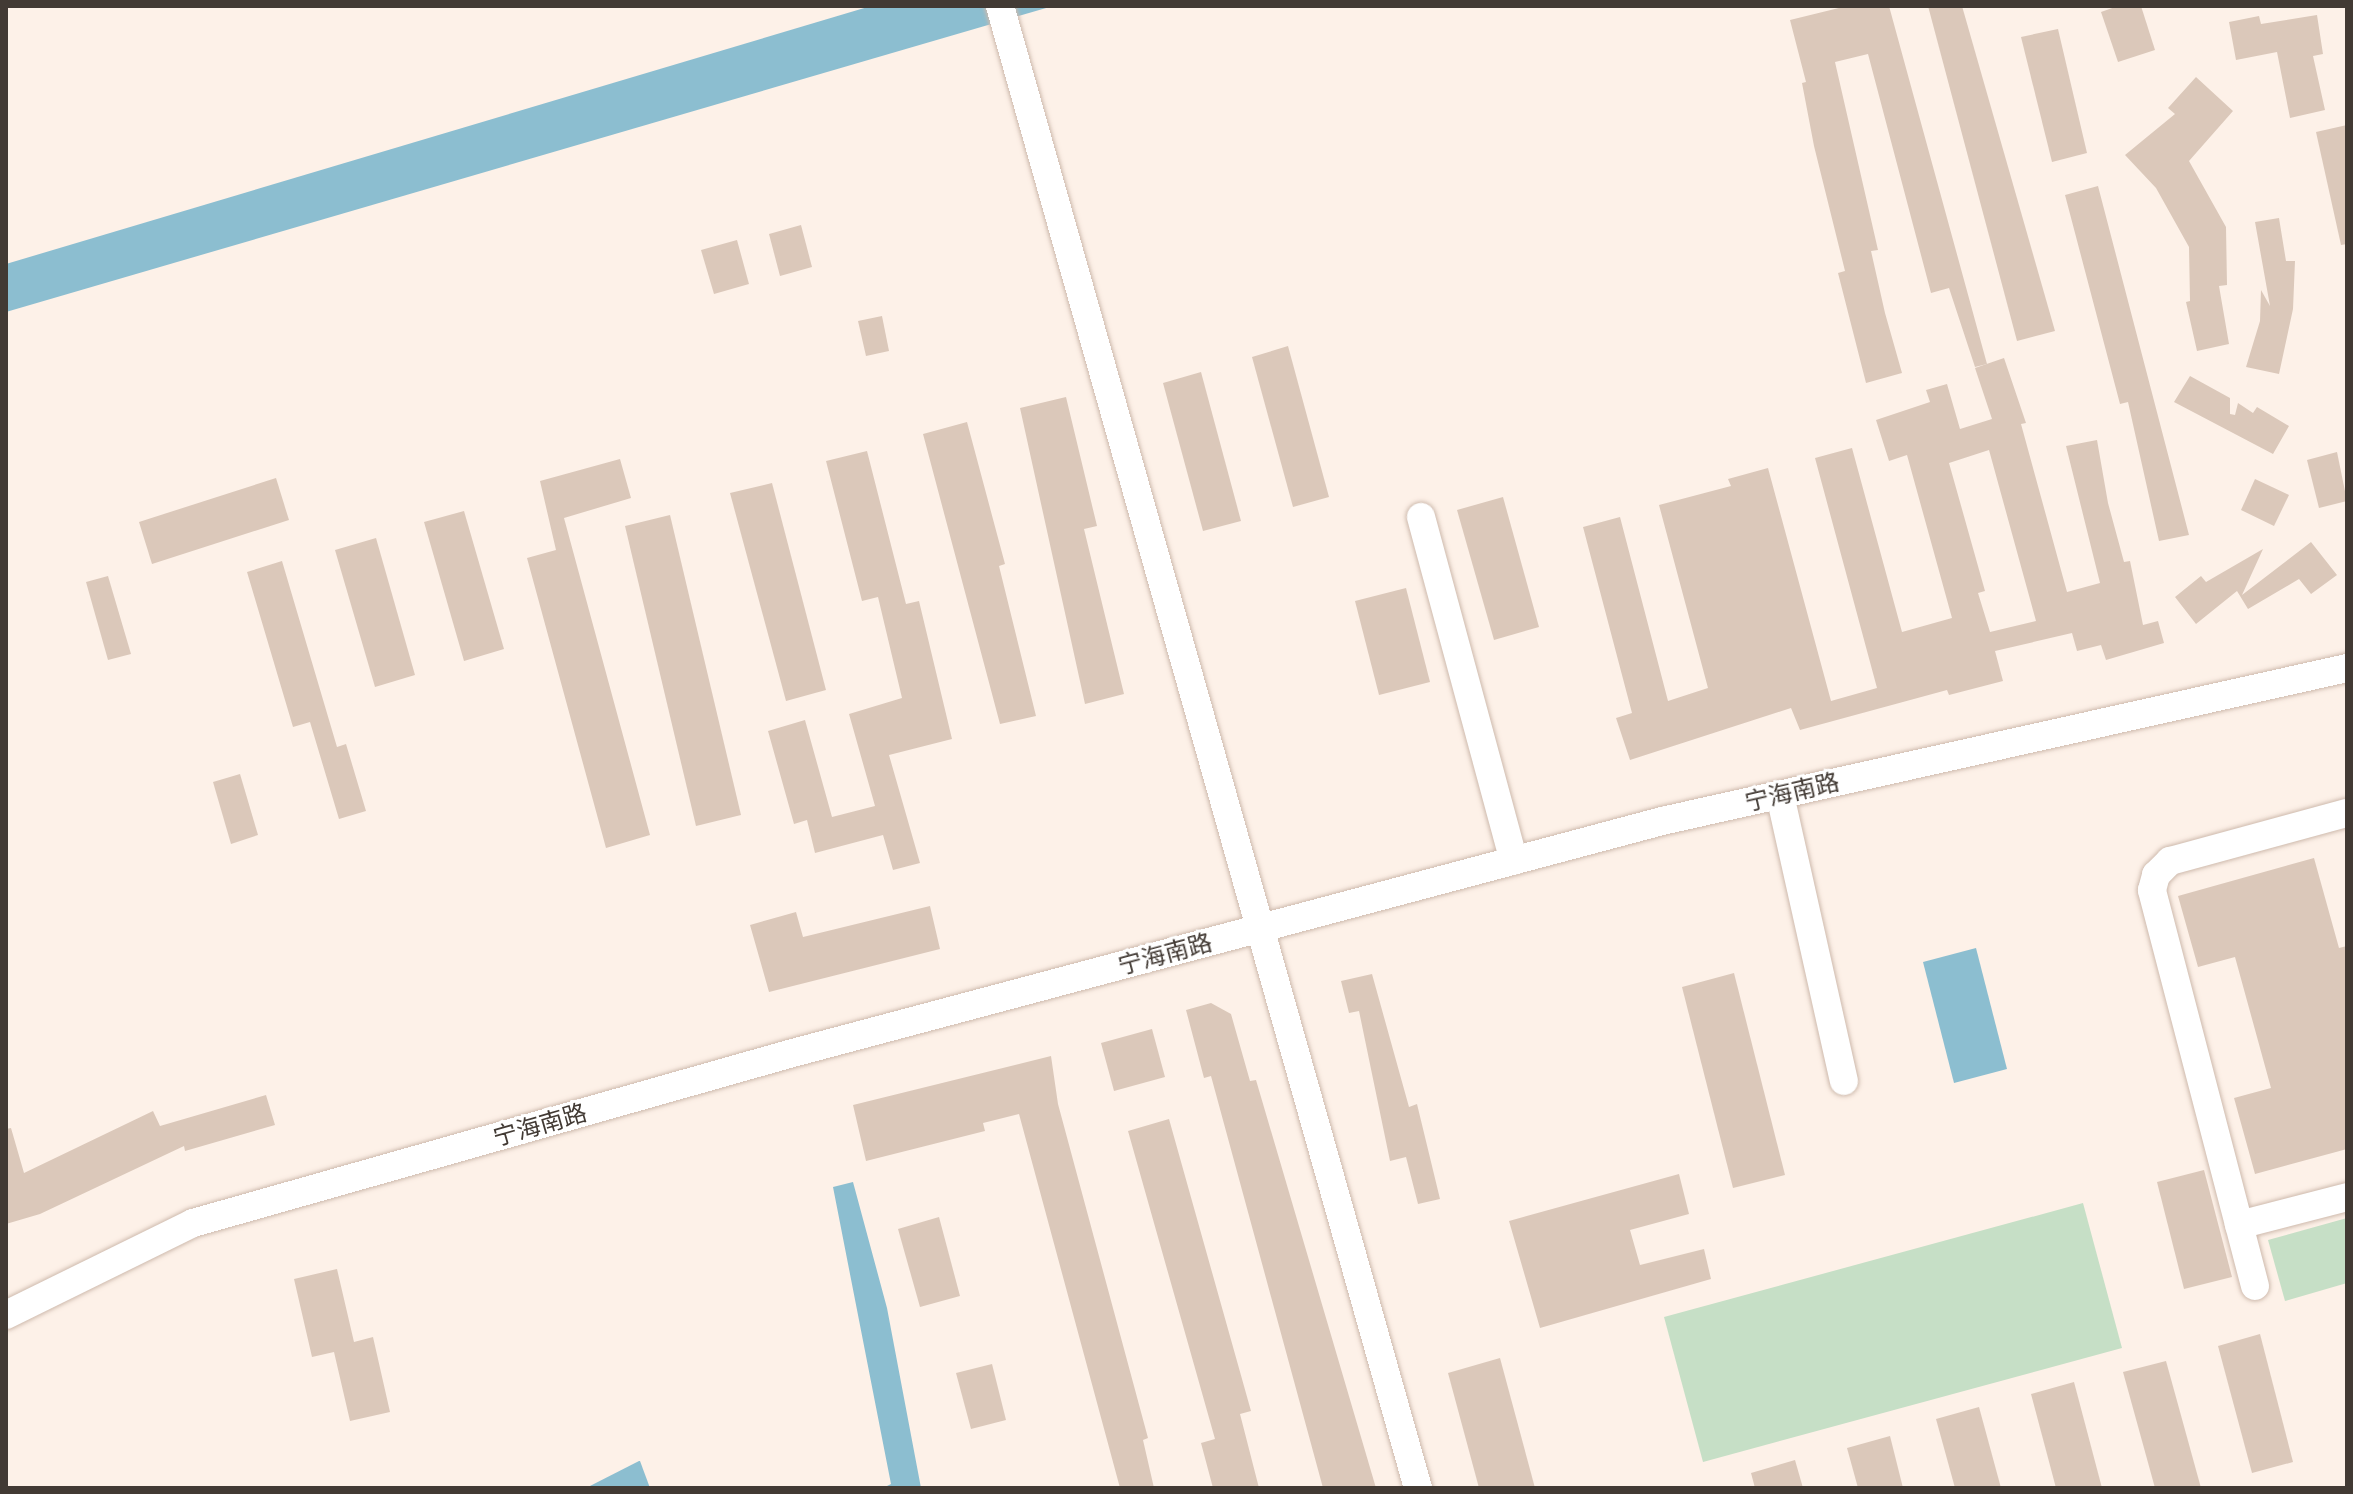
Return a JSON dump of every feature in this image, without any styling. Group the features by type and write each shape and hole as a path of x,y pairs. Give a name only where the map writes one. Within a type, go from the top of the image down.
{"street":[{"path":"1003,19 1418,1488"},
{"path":"1421,517 1514,861"},
{"name":"宁海南路","path":"6,1315 193,1223 1514,861 1780,795 2347,668"},
{"path":"1780,795 1844,1081"},
{"path":"2255,1286 2152,890 2156,875 2170,861 2347,813"},
{"path":"2239,1225 2347,1197"}],"green space":[{"path":"2083,1203 2122,1348 1703,1462 1664,1317"},
{"path":"2347,1218 2347,1283 2285,1301 2268,1240"}],"water":[{"path":"871,6 1053,6 6,312 6,264"},
{"path":"1976,948 2007,1069 1954,1083 1923,962"},
{"path":"853,1182 887,1308 921,1488 883,1488 891,1484 833,1187"},
{"path":"639,1461 650,1488 586,1488"}],"building":[{"path":"1847,6 1889,6 1987,364 1975,367 1949,288 1931,293 1868,54 1835,62 1878,250 1871,251 1902,373 1866,383 1838,273 1845,271 1814,146 1802,83 1806,82 1790,20"},
{"path":"1928,6 1962,6 2055,331 2017,341"},
{"path":"2118,6 2141,6 2155,50 2118,62 2101,12"},
{"path":"2317,15 2323,54 2313,56 2325,110 2290,118 2277,52 2236,60 2229,22 2259,16 2261,24"},
{"path":"2058,29 2087,153 2052,162 2021,37"},
{"path":"2196,77 2233,111 2189,161 2226,227 2227,285 2219,286 2229,344 2197,351 2186,302 2190,301 2189,247 2156,188 2125,155 2175,114 2168,108"},
{"path":"2347,125 2347,244 2341,245 2316,132"},
{"path":"2098,186 2189,535 2159,541 2128,402 2120,404 2065,195"},
{"path":"2279,218 2286,261 2295,261 2293,309 2279,374 2246,367 2260,321 2261,290 2270,306 2255,222"},
{"path":"801,225 812,267 780,276 769,234"},
{"path":"737,240 749,284 714,294 701,250"},
{"path":"882,316 889,351 866,356 858,321"},
{"path":"1288,346 1329,497 1293,507 1252,357"},
{"path":"2004,358 2026,423 2021,424 2067,592 2100,583 2066,446 2097,440 2108,503 2124,562 2130,561 2143,625 2158,621 2164,643 2106,660 2101,645 2077,651 2072,633 1995,651 2003,681 1949,695 1947,690 1800,730 1791,708 1630,760 1616,718 1632,713 1583,527 1620,517 1668,701 1708,688 1659,505 1731,486 1728,479 1768,468 1831,701 1877,688 1815,458 1852,448 1902,632 1952,618 1907,455 1889,461 1876,420 1930,402 1926,390 1947,384 1960,429 1992,419 1975,368","holes":["1989,450 2036,621 1990,632 1978,593 1985,591 1949,463"]},
{"path":"1201,372 1241,521 1203,531 1163,383"},
{"path":"2190,376 2230,398 2230,414 2235,415 2238,403 2253,413 2257,407 2289,426 2273,454 2174,402"},
{"path":"1066,397 1097,526 1084,529 1124,694 1085,704 1020,408"},
{"path":"967,422 1005,564 999,566 1036,716 1000,724 923,434"},
{"path":"867,451 906,604 919,601 952,739 889,755 920,863 893,870 883,835 815,853 807,820 794,824 768,731 805,720 832,817 875,806 849,714 902,698 878,597 862,601 826,461"},
{"path":"2337,452 2347,501 2319,508 2307,460"},
{"path":"620,459 631,498 564,518 650,835 606,848 527,558 556,550 540,481"},
{"path":"276,478 289,520 152,564 139,522"},
{"path":"2255,479 2289,495 2274,526 2241,510"},
{"path":"772,483 826,690 786,701 730,493"},
{"path":"1503,497 1539,627 1494,640 1457,510"},
{"path":"464,511 504,649 464,661 424,522"},
{"path":"670,515 741,815 696,826 625,526"},
{"path":"376,538 415,675 375,687 335,550"},
{"path":"2311,542 2337,575 2311,594 2299,579 2248,609 2237,591 2196,624 2175,597 2201,576 2206,582 2263,549 2242,595"},
{"path":"282,561 337,747 346,744 366,811 339,819 310,722 293,727 247,572"},
{"path":"108,576 131,654 108,660 86,582"},
{"path":"1406,588 1430,682 1379,695 1355,601"},
{"path":"240,774 258,835 231,844 213,782"},
{"path":"2314,858 2339,948 2347,946 2347,1149 2255,1174 2234,1098 2271,1088 2235,957 2198,967 2178,896"},
{"path":"930,906 940,949 769,992 750,925 796,912 803,937"},
{"path":"1734,973 1785,1175 1733,1188 1682,987"},
{"path":"1372,974 1409,1107 1417,1104 1440,1199 1418,1204 1406,1157 1390,1161 1359,1011 1349,1013 1341,981"},
{"path":"1211,1003 1231,1014 1250,1081 1256,1080 1376,1488 1323,1488 1211,1076 1204,1078 1186,1010"},
{"path":"1152,1029 1165,1077 1114,1091 1101,1043"},
{"path":"1051,1056 1058,1104 1148,1438 1143,1440 1154,1488 1120,1488 1019,1114 983,1123 985,1131 866,1161 853,1105"},
{"path":"266,1095 275,1125 185,1151 184,1146 40,1214 6,1224 6,1129 11,1128 24,1173 153,1111 160,1126"},
{"path":"1169,1119 1251,1411 1240,1414 1259,1488 1213,1488 1201,1443 1215,1439 1128,1131"},
{"path":"2204,1170 2232,1277 2184,1289 2157,1182"},
{"path":"1679,1174 1689,1214 1630,1230 1640,1265 1704,1249 1711,1279 1540,1328 1509,1221"},
{"path":"939,1217 960,1296 920,1307 898,1229"},
{"path":"337,1269 354,1342 373,1337 390,1412 350,1421 334,1352 312,1357 294,1279"},
{"path":"2260,1334 2293,1462 2252,1473 2218,1346"},
{"path":"1500,1358 1535,1488 1479,1488 1448,1373"},
{"path":"2166,1361 2201,1488 2155,1488 2123,1372"},
{"path":"992,1364 1006,1420 971,1429 956,1373"},
{"path":"2074,1382 2102,1488 2056,1488 2031,1394"},
{"path":"1979,1407 2001,1488 1955,1488 1936,1419"},
{"path":"1890,1436 1903,1488 1858,1488 1847,1448"},
{"path":"1795,1460 1803,1488 1755,1488 1751,1473"}]}
